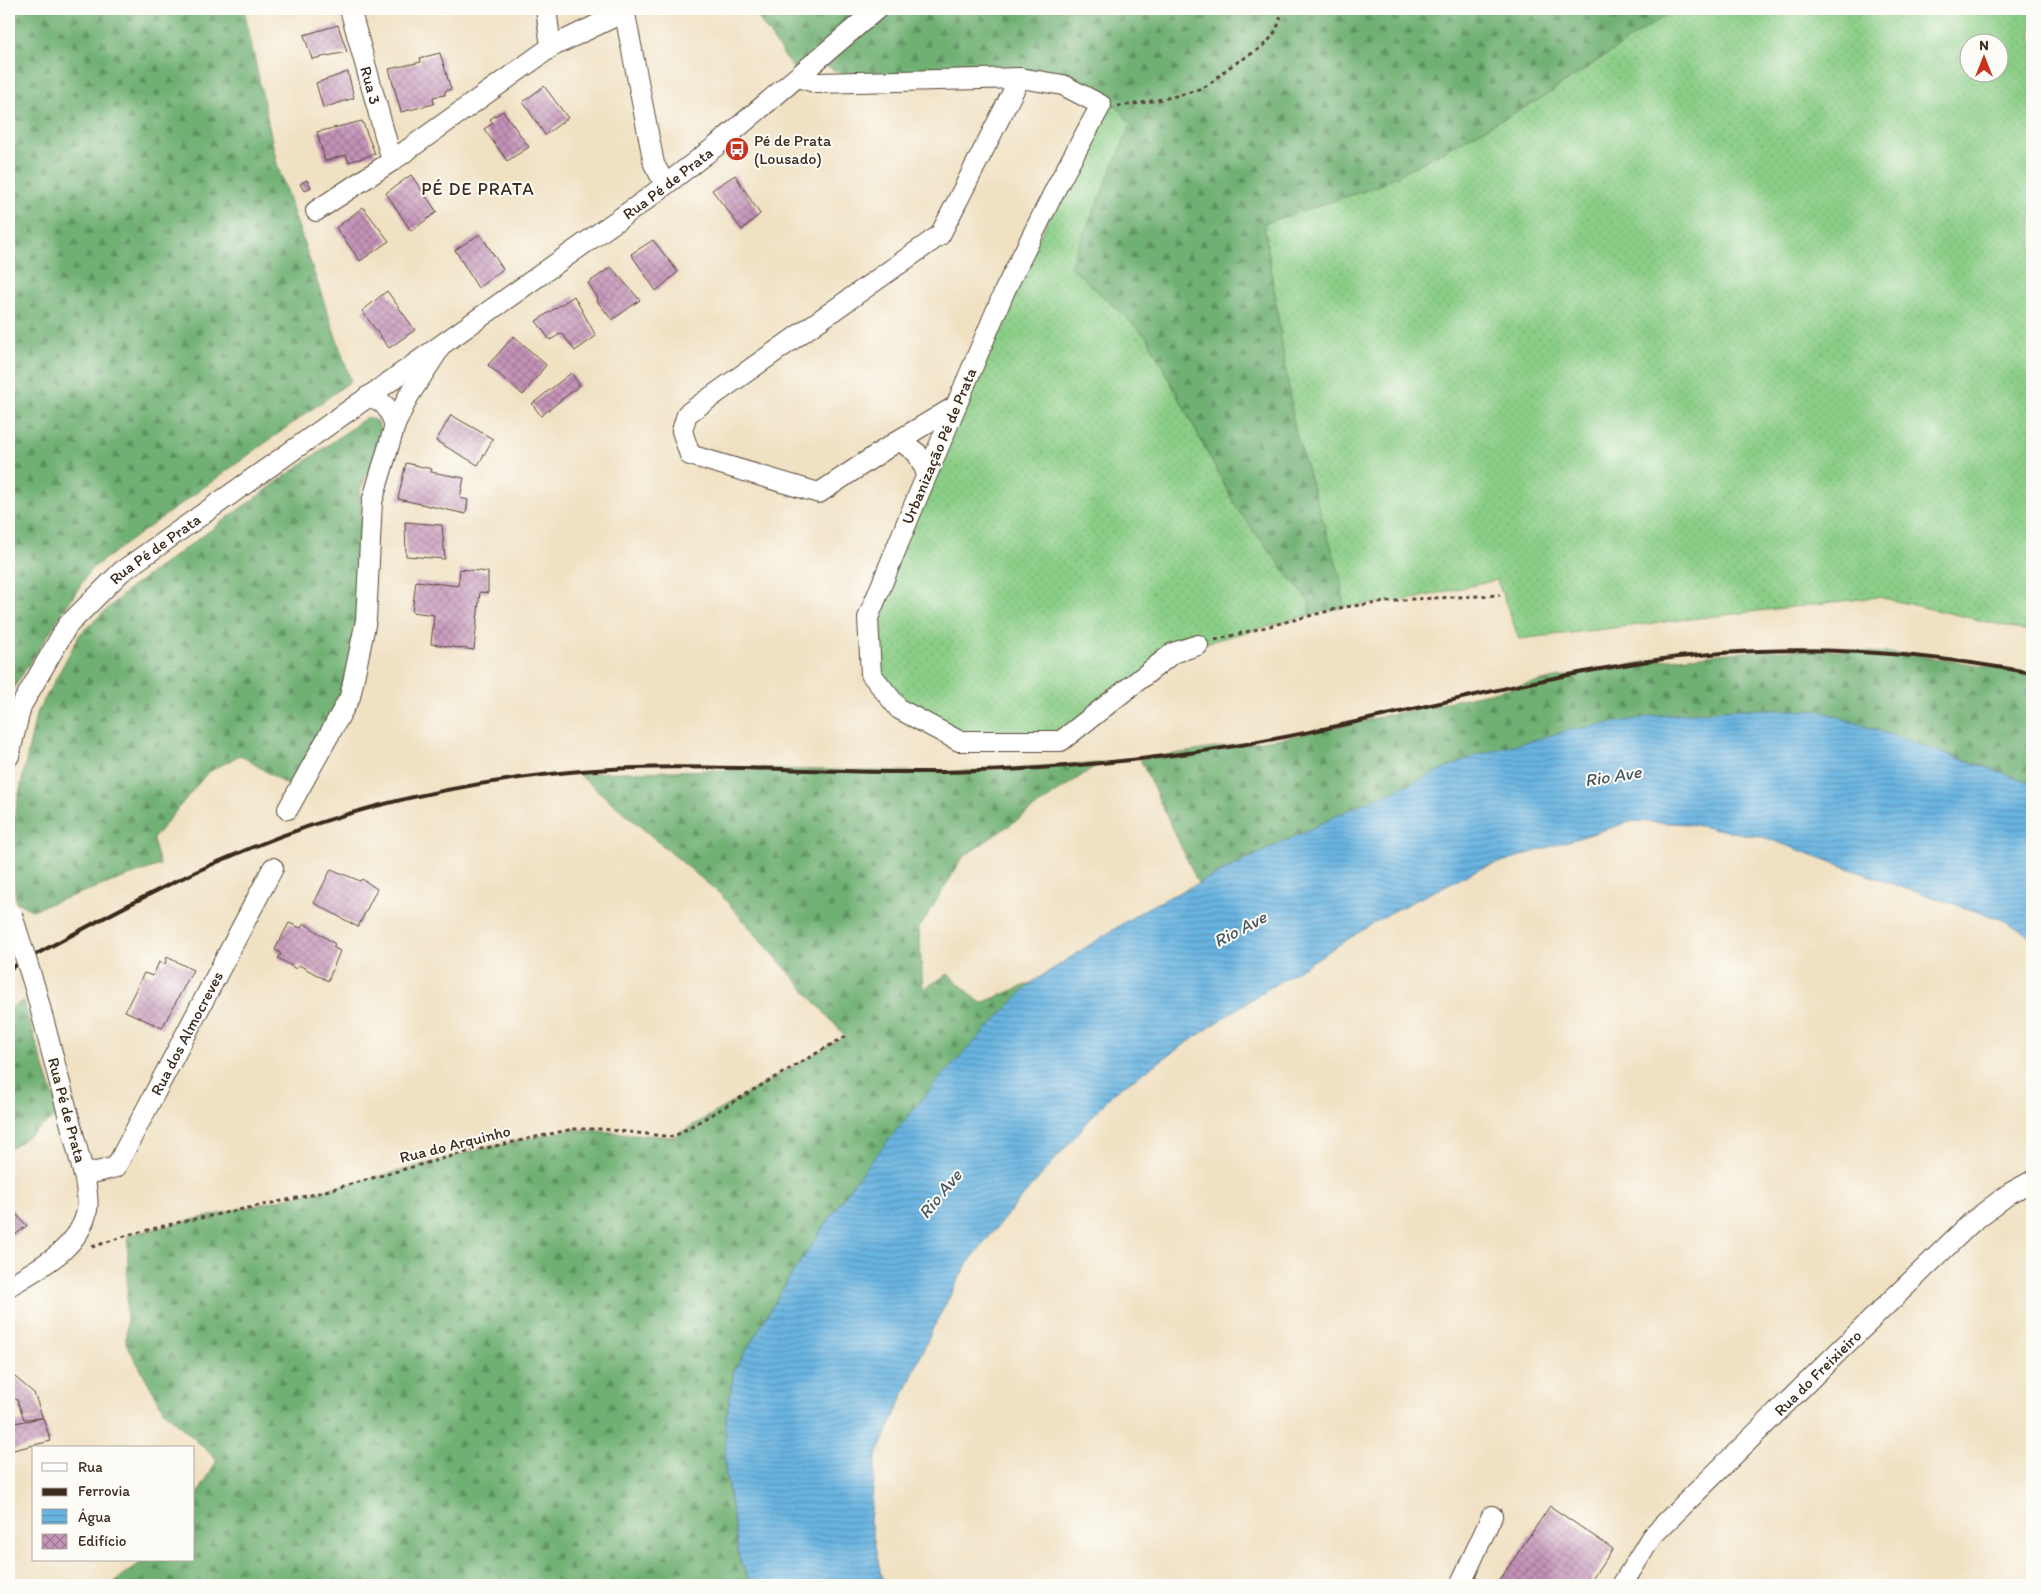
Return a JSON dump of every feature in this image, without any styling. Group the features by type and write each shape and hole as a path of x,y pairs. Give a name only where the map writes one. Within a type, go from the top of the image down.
{"street":[{"name":"Rua 3","path":"350,9 392,161"},
{"path":"546,9 551,47"},
{"name":"Rua Pé de Prata","path":"9,756 21,706 67,626 121,572 665,184 716,146 877,9"},
{"path":"316,211 392,161 551,47 624,10 654,164 665,184"},
{"path":"820,58 826,66 859,82"},
{"path":"799,77 817,83 1020,78 1063,86 1101,105"},
{"path":"956,406 899,440 819,493 690,455 682,431 687,414 940,235 1020,78"},
{"name":"Urbanização Pé de Prata","path":"1101,105 1056,188 1006,290 927,473 868,618 871,674 899,709 959,742 1061,740 1173,653 1198,645"},
{"name":"Rua Pé de Prata","path":"288,809 350,697 366,620 372,502 395,425 408,397 446,340"},
{"path":"367,397 378,398 388,406 395,425"},
{"path":"899,440 917,453 927,473"},
{"name":"Rua dos Almocreves","path":"83,1171 98,1172 116,1167 272,868"},
{"name":"Rua Pé de Prata","path":"9,1286 53,1260 81,1230 88,1209 83,1171 35,988 10,909"},
{"name":"Rua do Freixieiro","path":"1622,1585 1652,1536 1839,1351 1972,1222 2010,1193 2032,1181"},
{"path":"1460,1585 1492,1516"}],"path":[{"path":"1101,105 1107,107 1138,104 1205,87 1231,66 1261,50 1279,26 1282,9"},
{"path":"1198,645 1344,607 1413,599 1500,595"},
{"name":"Rua do Arquinho","path":"88,1248 128,1235 311,1195 463,1153 573,1129 602,1129 674,1137 846,1036"}],"green space":[{"path":"9,9 244,9 277,164 351,381 91,569 9,695"},
{"path":"752,9 877,9 799,77"},
{"path":"891,9 1675,9 1540,99 1376,187 1264,223 1295,431 1341,579 1344,607 1310,615 1310,603 1237,509 1147,337 1070,266 1131,125 1116,105 1101,105 1063,85 859,82 826,66"},
{"path":"1675,9 2032,9 2032,632 1878,597 1519,639 1497,580 1413,599 1344,607 1341,579 1295,431 1264,223 1376,187 1540,99"},
{"path":"1101,105 1116,105 1132,124 1070,266 1147,337 1237,509 1310,603 1310,615 1198,645 1061,741 959,741 899,709 871,674 868,618 912,510"},
{"path":"367,417 378,422 383,441 360,490 366,620 337,705 289,786 240,755 207,773 153,839 160,865 32,910 16,902 10,837 36,715 80,634 129,589"},
{"path":"1814,649 1907,654 2032,673 2032,783 1821,711 1738,709 1653,716 1249,857 1198,883 1140,759 1289,737 1560,677 1651,661 1739,652"},
{"path":"1100,763 963,857 919,929 923,989 948,974 981,1003 1031,983 854,1182 790,1277 734,1371 726,1419 725,1468 740,1561 752,1585 110,1585 141,1562 195,1562 195,1499 217,1460 164,1411 126,1343 128,1235 377,1177 485,1148 573,1129 673,1137 845,1036 721,895 577,773 768,769 951,772"},
{"path":"23,1001 59,1114 9,1150 9,1008"}],"water":[{"name":"Rio Ave","path":"1738,709 1821,711 2032,783 2032,938 2006,921 1889,883 1766,838 1688,824 1633,821 1479,869 1390,913 1247,1002 1113,1093 1011,1210 967,1264 932,1330 876,1458 870,1521 881,1575 885,1585 752,1585 740,1561 725,1468 726,1419 734,1371 790,1277 854,1182 938,1080 1031,983 1145,909 1357,806 1477,755 1571,730 1653,716"}],"building":[{"path":"338,25 347,52 312,59 304,35"},
{"path":"440,53 451,89 445,91 445,95 433,97 434,104 401,112 389,69 421,62 420,58"},
{"path":"348,72 354,98 323,108 316,83"},
{"path":"544,86 568,118 545,135 523,102"},
{"path":"503,111 529,147 507,161 484,129 493,123 490,119"},
{"path":"362,121 375,154 349,162 346,155 325,161 317,132"},
{"path":"411,175 437,212 411,231 386,193"},
{"path":"735,175 760,214 742,230 712,190"},
{"path":"307,180 311,187 304,191 300,184"},
{"path":"363,207 389,241 360,261 336,228"},
{"path":"480,234 503,269 478,288 455,250"},
{"path":"653,240 678,272 656,291 631,254"},
{"path":"611,267 640,300 612,320 597,301 598,298 588,283"},
{"path":"387,291 415,330 389,348 362,311"},
{"path":"574,296 596,336 575,351 562,333 550,340 536,321"},
{"path":"514,336 546,365 523,395 488,365"},
{"path":"571,373 580,385 541,416 532,404"},
{"path":"451,415 493,439 478,465 436,441"},
{"path":"406,463 432,469 431,472 464,478 460,498 468,500 466,514 398,499"},
{"path":"405,522 442,525 445,559 406,556"},
{"path":"460,569 488,572 488,593 480,592 474,650 431,644 434,615 412,612 416,581 458,586"},
{"path":"331,869 360,881 362,879 377,889 358,927 314,903"},
{"path":"289,923 301,928 304,923 335,944 333,947 340,951 328,981 299,965 296,969 278,958 281,954 275,949"},
{"path":"167,957 193,970 162,1028 125,1011 144,973 153,976 159,962 165,964"},
{"path":"9,1206 27,1226 13,1236 9,1232"},
{"path":"9,1372 34,1393 51,1441 13,1450 9,1442 9,1424 42,1418 24,1419 17,1400 9,1394"},
{"path":"1550,1506 1613,1549 1588,1585 1496,1585"}],"railway":[{"path":"9,969 152,893 277,837 314,824 389,803 466,786 504,780 632,768 676,767 934,772 1044,768 1116,762 1247,744 1591,671 1649,661 1745,651 1793,650 1889,654 1937,658 2032,673"}],"place":[{"name":"Pé de Prata (Lousado)","path":"737,149"}],"district":[{"name":"PÉ DE PRATA","path":"478,189"}]}
